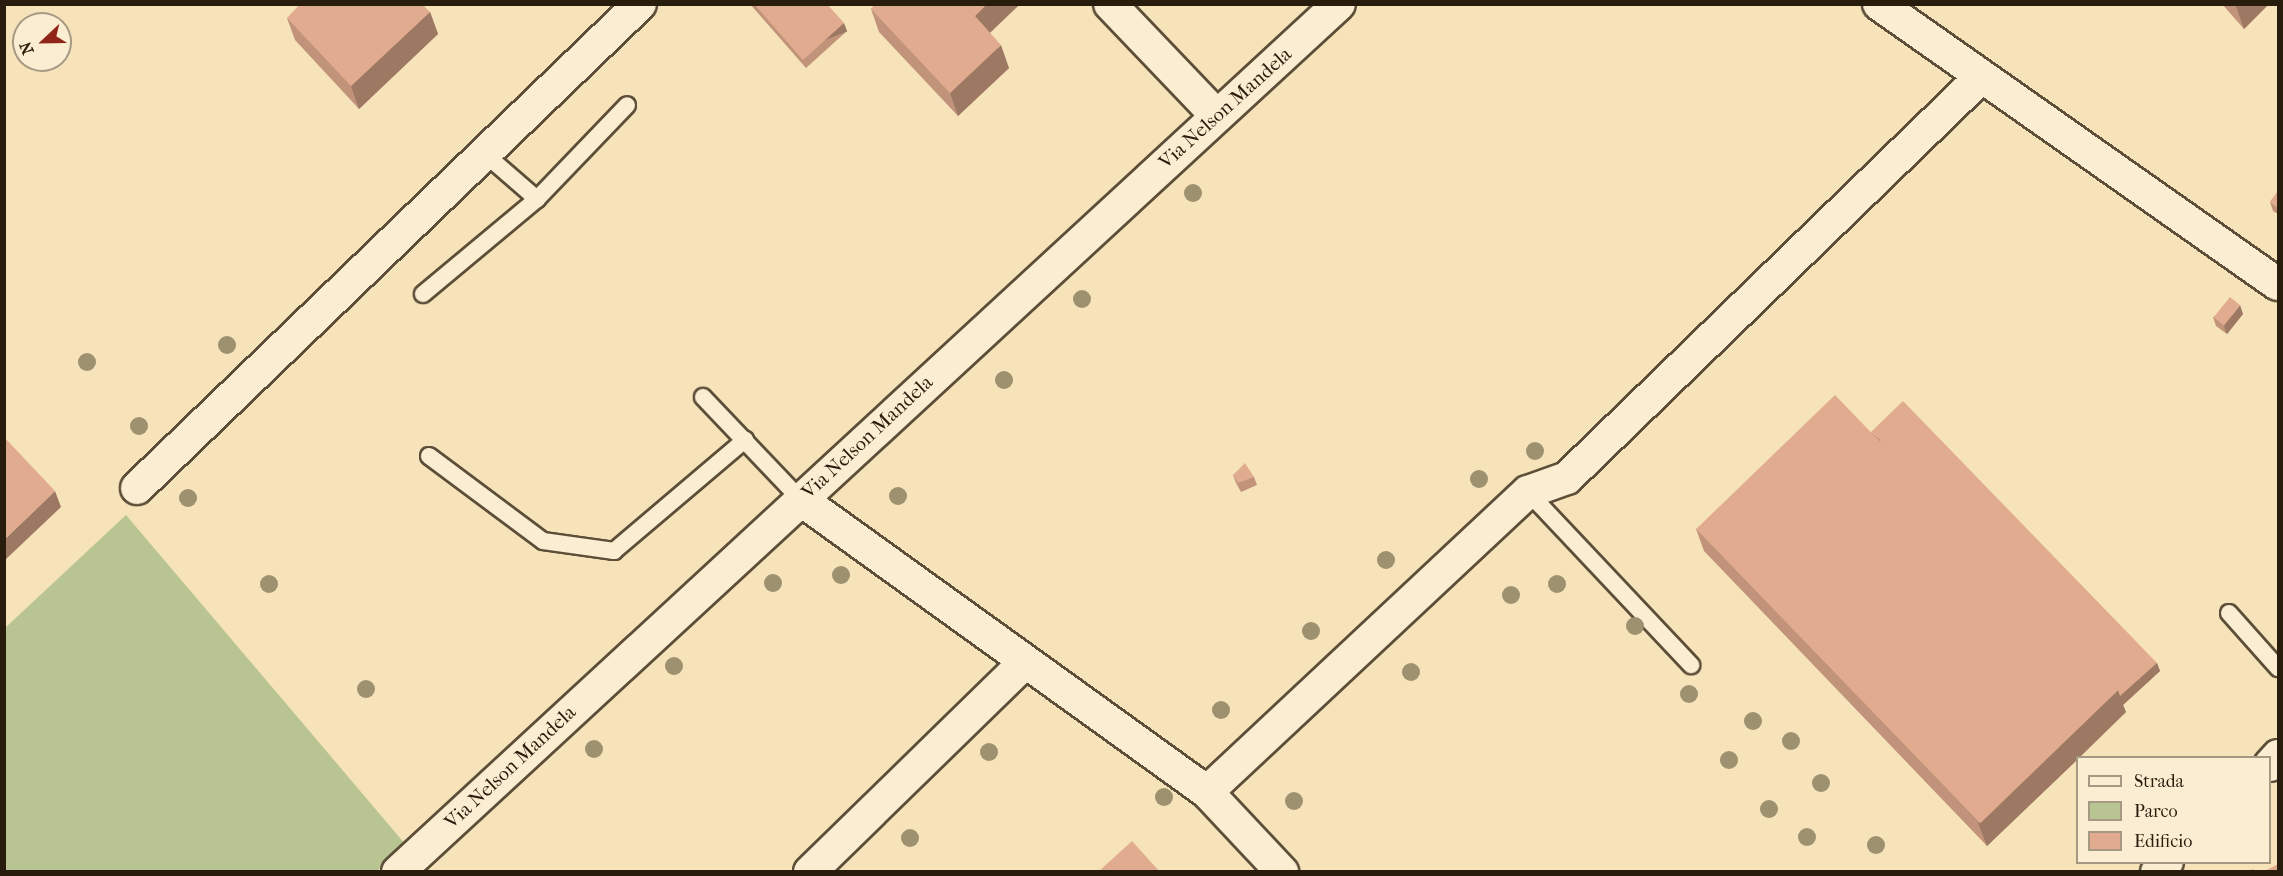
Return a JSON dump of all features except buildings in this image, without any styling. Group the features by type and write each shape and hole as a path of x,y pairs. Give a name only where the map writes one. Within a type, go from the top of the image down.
{"street":[{"path":"137,488 640,4"},
{"path":"1110,4 1216,115"},
{"name":"Via Nelson Mandela","path":"398,872 1216,115 1339,4"},
{"path":"1879,4 1979,79 2278,284"},
{"path":"1207,792 1528,492 1567,478 1979,79"},
{"path":"800,499 1207,792 1282,872"},
{"path":"810,872 1026,662"}],"lane":[{"path":"423,294 537,199 627,105"},
{"path":"485,154 537,199"},
{"path":"703,397 800,499"},
{"path":"429,456 543,542 614,551 745,440"},
{"path":"1528,492 1691,665"},
{"path":"2229,613 2278,668"}],"green space":[{"path":"126,515 406,845 377,871 5,872 5,628"}]}
